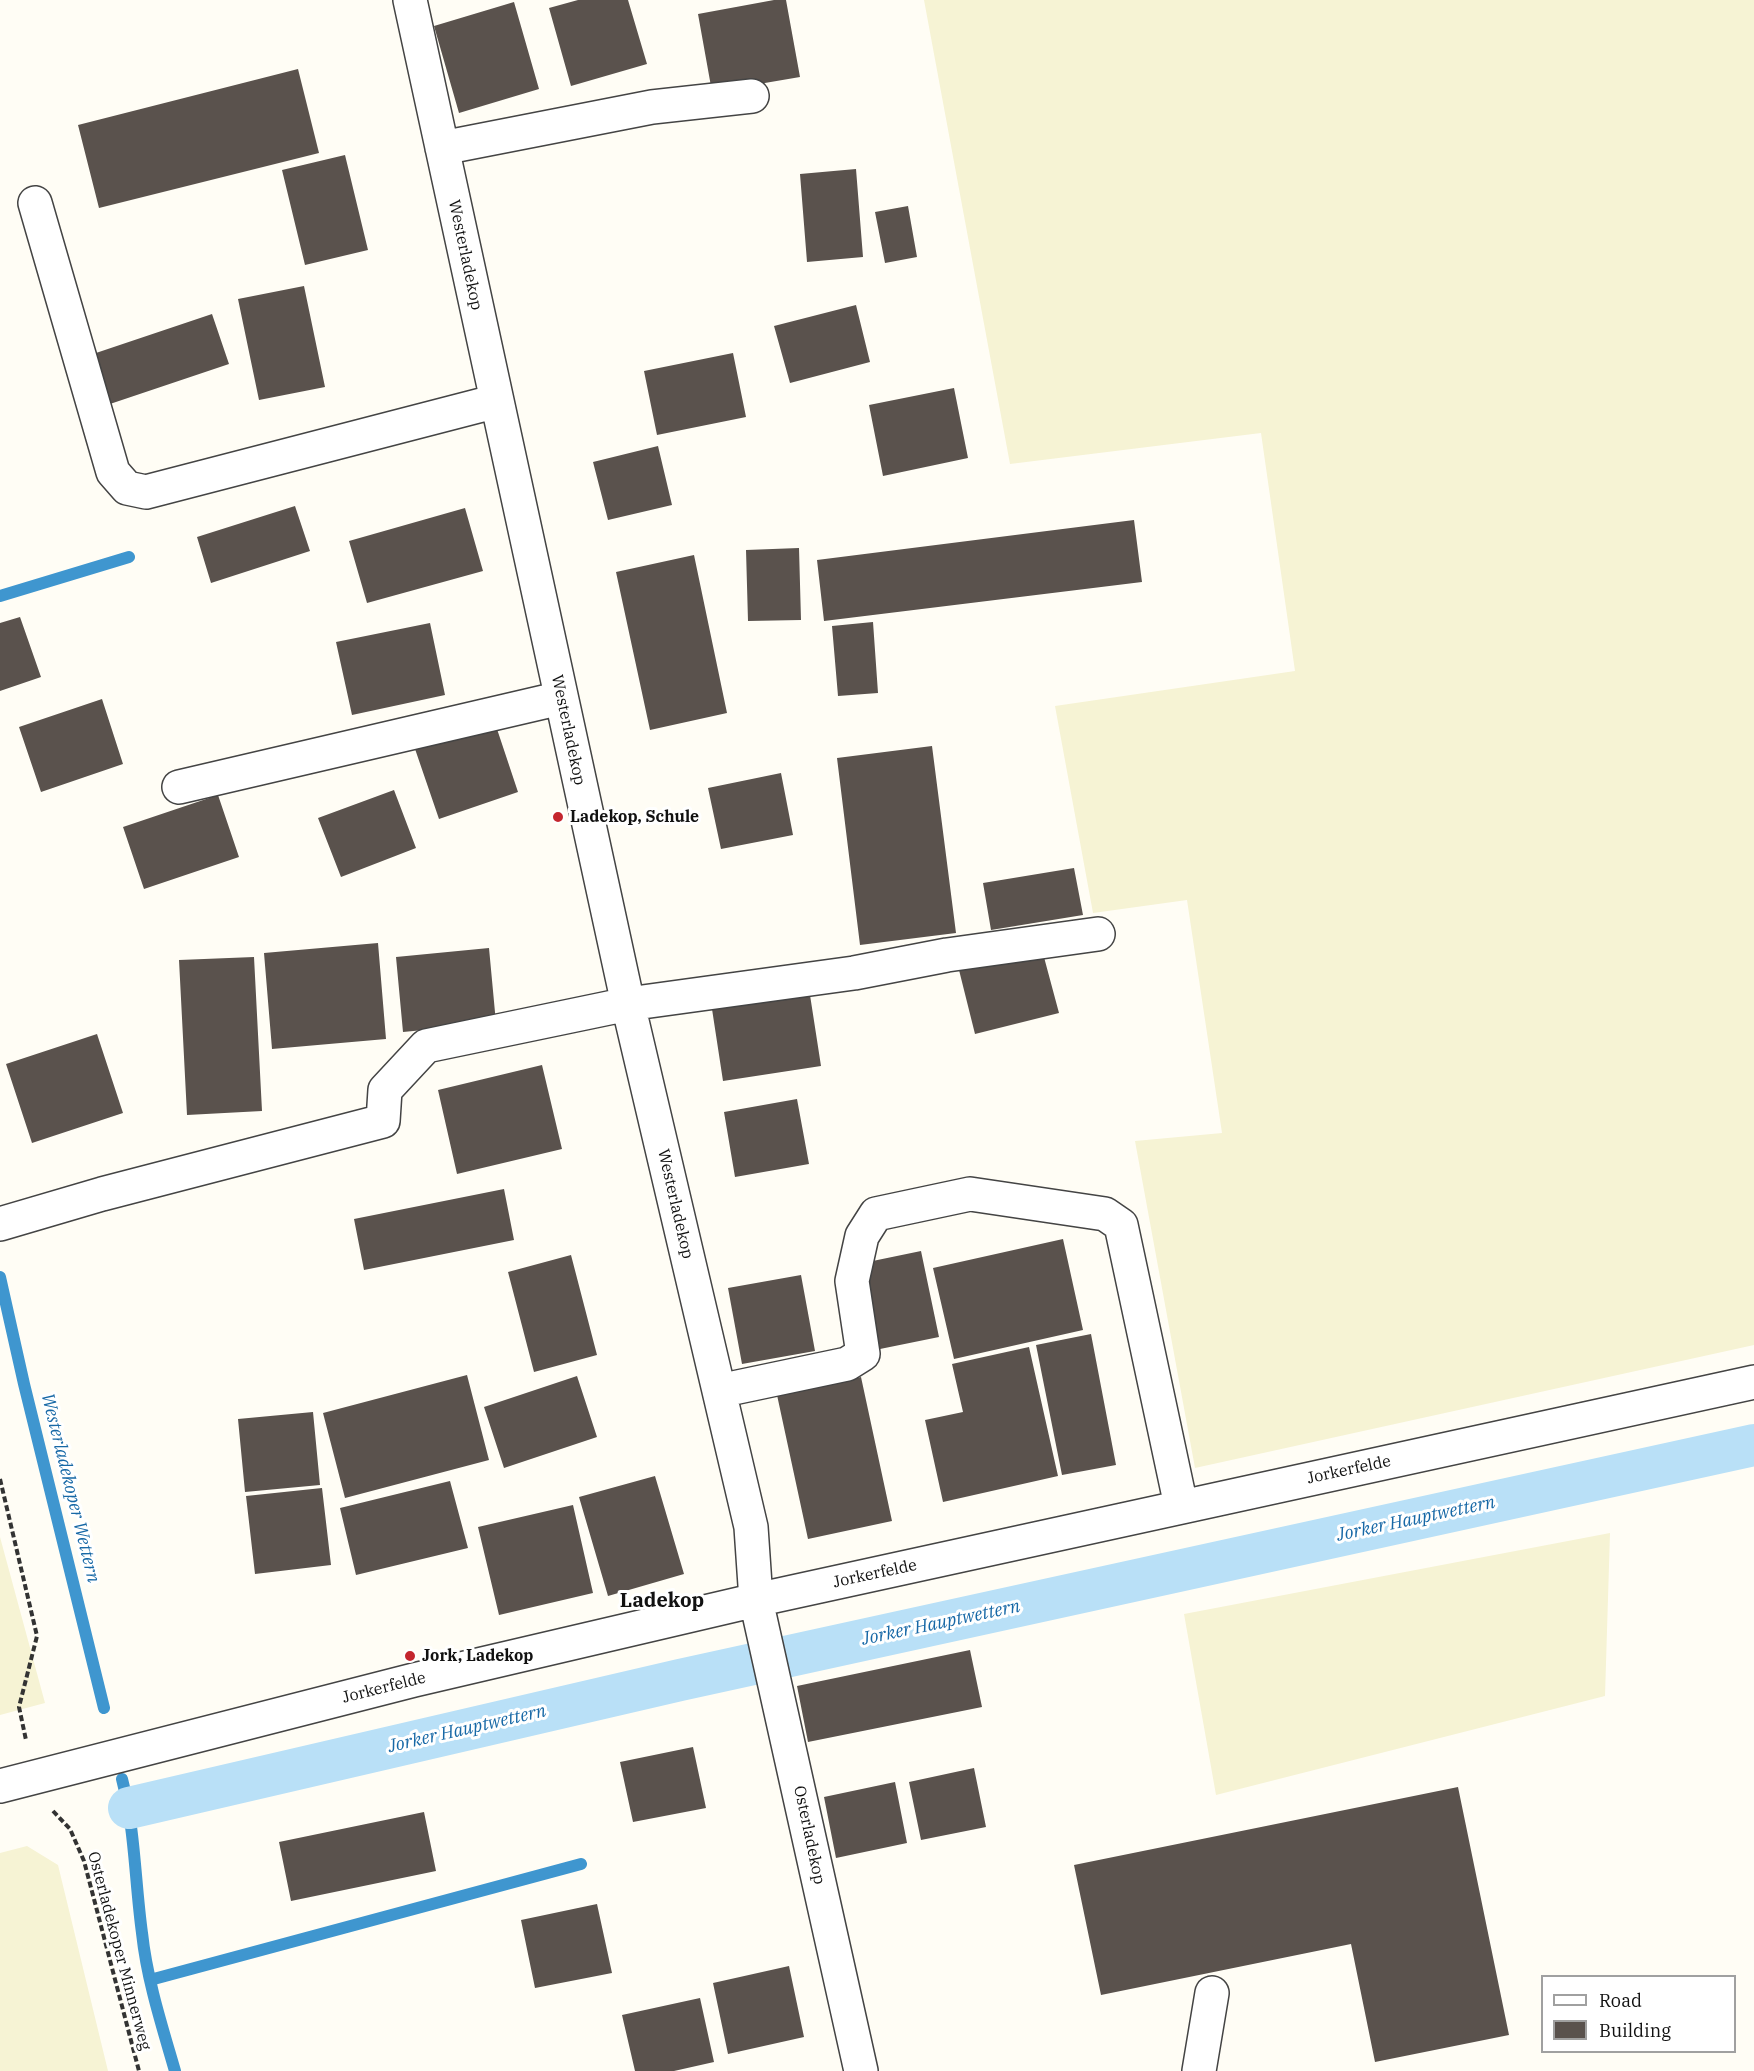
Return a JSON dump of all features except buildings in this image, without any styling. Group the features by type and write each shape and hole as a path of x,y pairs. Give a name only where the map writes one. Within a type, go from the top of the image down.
{"street":[{"name":"Westerladekop","path":"410,0 627,1004 751,1527 756,1600"},
{"path":"442,147 651,107 752,96"},
{"path":"35,203 113,472 127,488 146,492 497,401"},
{"path":"179,787 561,698"},
{"path":"1,1224 102,1194 383,1121 385,1090 426,1046 627,1004 854,973 947,955 1098,934"},
{"path":"719,1391 847,1364 863,1354 852,1281 862,1236 876,1214 970,1194 1105,1214 1121,1225 1181,1506"},
{"name":"Jorkerfelde","path":"0,1786 414,1680 756,1600 1754,1382"},
{"name":"Osterladekop","path":"756,1600 861,2071"},
{"path":"1199,2071 1212,1992"}],"path":[{"name":"Osterladekoper Minnerweg","path":"0,1479 37,1636 19,1707 35,1777 46,1803 70,1829 84,1861 139,2071"}],"shaded area":[{"path":"924,0 1754,0 1754,1345 1195,1468 1135,1141 1222,1133 1187,900 1093,913 1055,706 1295,671 1261,433 1010,464"},
{"path":"1610,1533 1605,1696 1216,1795 1184,1614"},
{"path":"0,1537 45,1703 0,1715"},
{"path":"27,1846 58,1865 108,2071 0,2071 0,1853"}],"waterway":[{"path":"0,596 129,557"},
{"name":"Westerladekoper Wettern","path":"0,1277 104,1708"},
{"name":"Jorker Hauptwettern","path":"129,1808 680,1680 1754,1445"},
{"path":"122,1779 130,1817 147,1968 175,2071"},
{"path":"150,1980 581,1864"}],"place":[{"name":"Ladekop, Schule","path":"558,817"},
{"name":"Jork, Ladekop","path":"410,1656"}],"district":[{"name":"Ladekop","path":"662,1601"}]}
